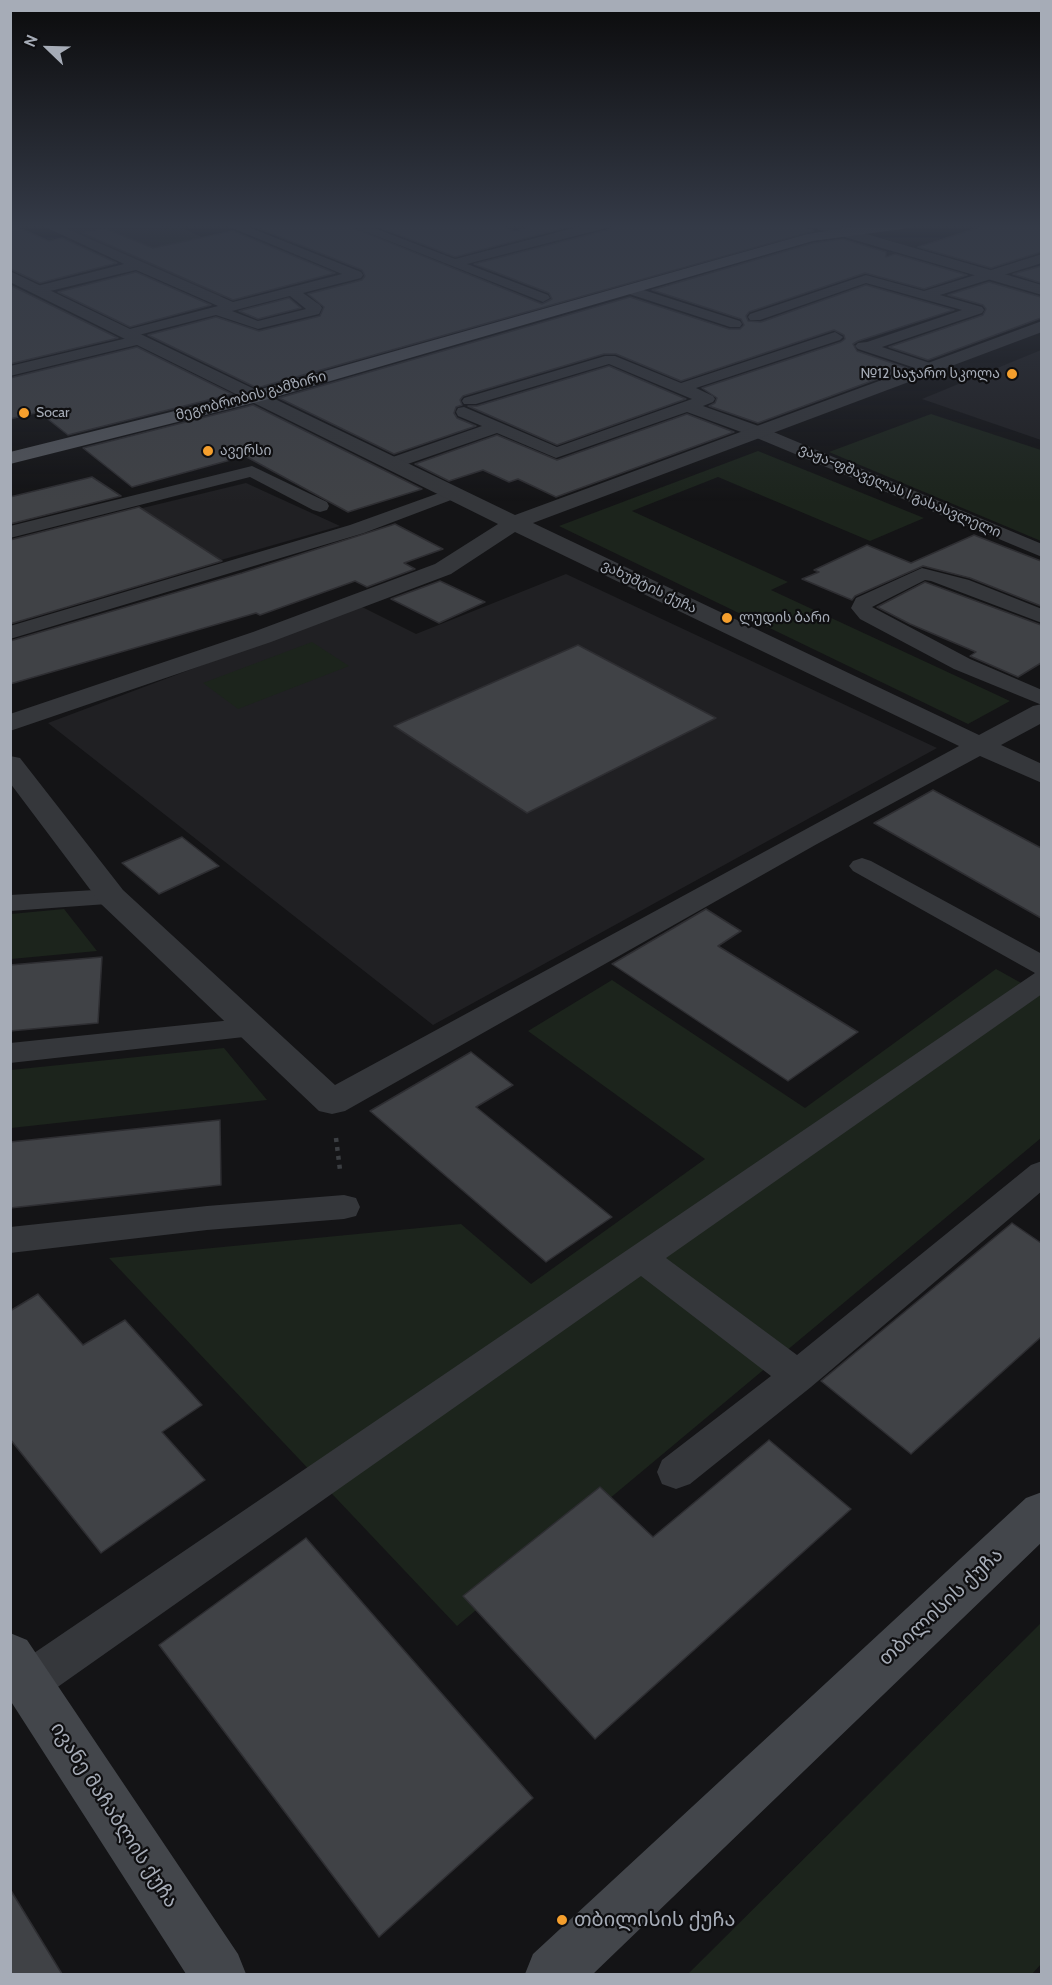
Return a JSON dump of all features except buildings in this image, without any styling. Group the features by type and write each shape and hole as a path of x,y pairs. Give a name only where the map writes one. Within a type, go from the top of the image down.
{"main road":[{"name":"მეგობრობის გამზირი","path":"10,441 236,385 477,317"},
{"name":"მეგობრობის გამზირი","path":"10,458 258,396 532,317"},
{"name":"თბილისის ქუჩა","path":"554,1974 1041,1512"},
{"name":"ივანე მაჩაბლის ქუჩა","path":"19,1670 218,1974"}],"street":[{"name":"ვახუშტის ქუჩა","path":"92,317 236,385 276,407 514,523 1041,775"},
{"name":"ვაჟა-ფშაველას I გასასვლელი","path":"10,723 262,637 443,569 514,523 1041,326"},
{"path":"14,773 112,897 332,1102 807,838 1041,712"}],"lane":[{"path":"15,366 133,337 199,317"},
{"path":"240,317 258,325 291,317"},
{"path":"712,317 735,324"},
{"path":"868,347 957,317"},
{"path":"815,330 930,368"},
{"path":"681,388 835,337"},
{"path":"610,360 681,388 707,399 556,453 497,427 467,407 610,360"},
{"path":"687,406 758,432"},
{"path":"393,463 497,427"},
{"name":"ვაჟა-ფშაველას I გასასვლელი","path":"758,432 1041,551"},
{"path":"10,532 252,471 320,506"},
{"path":"10,633 357,529 453,493"},
{"path":"1041,617 933,574 922,574 863,602 861,608 867,615 962,664 1041,698"},
{"path":"861,866 1041,966"},
{"path":"10,903 112,897"},
{"path":"19,1670 641,1257 1041,980"},
{"path":"10,1053 252,1028"},
{"path":"676,1472 798,1376 1041,1173"},
{"path":"10,1240 207,1218 344,1207"},
{"path":"641,1257 798,1376"}],"path":[{"path":"332,1102 344,1207"}],"shaded area":[{"name":"№12 საჯარო სკოლა","path":"1041,350 1041,440 922,399"},
{"path":"931,414 1041,450 1041,541 829,452"},
{"path":"758,451 924,518 870,541 718,477 632,511 788,582 771,590 1010,701 968,724 559,526"},
{"path":"246,483 340,526 11,620 10,540"},
{"path":"566,574 937,748 433,1025 48,723 360,606 416,634"},
{"path":"312,642 349,666 238,709 203,683"},
{"path":"64,909 97,951 11,959 11,914"},
{"path":"996,969 1041,994 1041,1138 457,1626 109,1258 461,1224 531,1284 705,1159 528,1031 612,980 805,1108"},
{"path":"224,1048 267,1100 11,1128 11,1070"},
{"path":"1041,1623 1042,1963 1032,1974 688,1974"}],"place":[{"name":"№12 საჯარო სკოლა","path":"1012,374"},
{"name":"Socar","path":"24,413"},
{"name":"ავერსი","path":"208,451"},
{"name":"ლუდის ბარი","path":"727,618"},
{"name":"თბილისის ქუჩა","path":"562,1920"}]}
